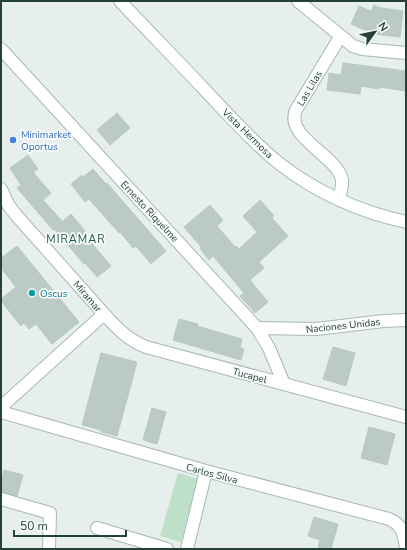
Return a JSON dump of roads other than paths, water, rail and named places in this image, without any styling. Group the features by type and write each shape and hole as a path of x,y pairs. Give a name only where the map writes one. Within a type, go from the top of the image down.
{"street":[{"name":"Vista Hermosa","path":"120,1 256,143 280,164 322,191 339,199 369,211 406,222"},
{"path":"298,1 340,37 353,46 362,49 406,53"},
{"name":"Las Lilas","path":"339,199 342,187 340,175 332,164 300,133 294,120 296,110 340,37"},
{"name":"Ernesto Riquelme","path":"1,49 257,328 269,348 284,384"},
{"name":"Miramar","path":"1,190 9,206 16,215 104,314 1,407"},
{"name":"Tucapel","path":"104,314 128,338 146,347 406,417"},
{"name":"Naciones Unidas","path":"257,328 316,329 406,320"},
{"name":"Carlos Silva","path":"1,412 206,472 395,521 402,530 406,548"},
{"path":"187,549 206,472"},
{"path":"1,499 50,513 49,549"},
{"path":"97,528 167,549"}],"place":[{"name":"Minimarket Oportus","path":"13,140"},
{"name":"Oscus","path":"32,293"}],"district":[{"name":"MIRAMAR","path":"76,239"}]}
